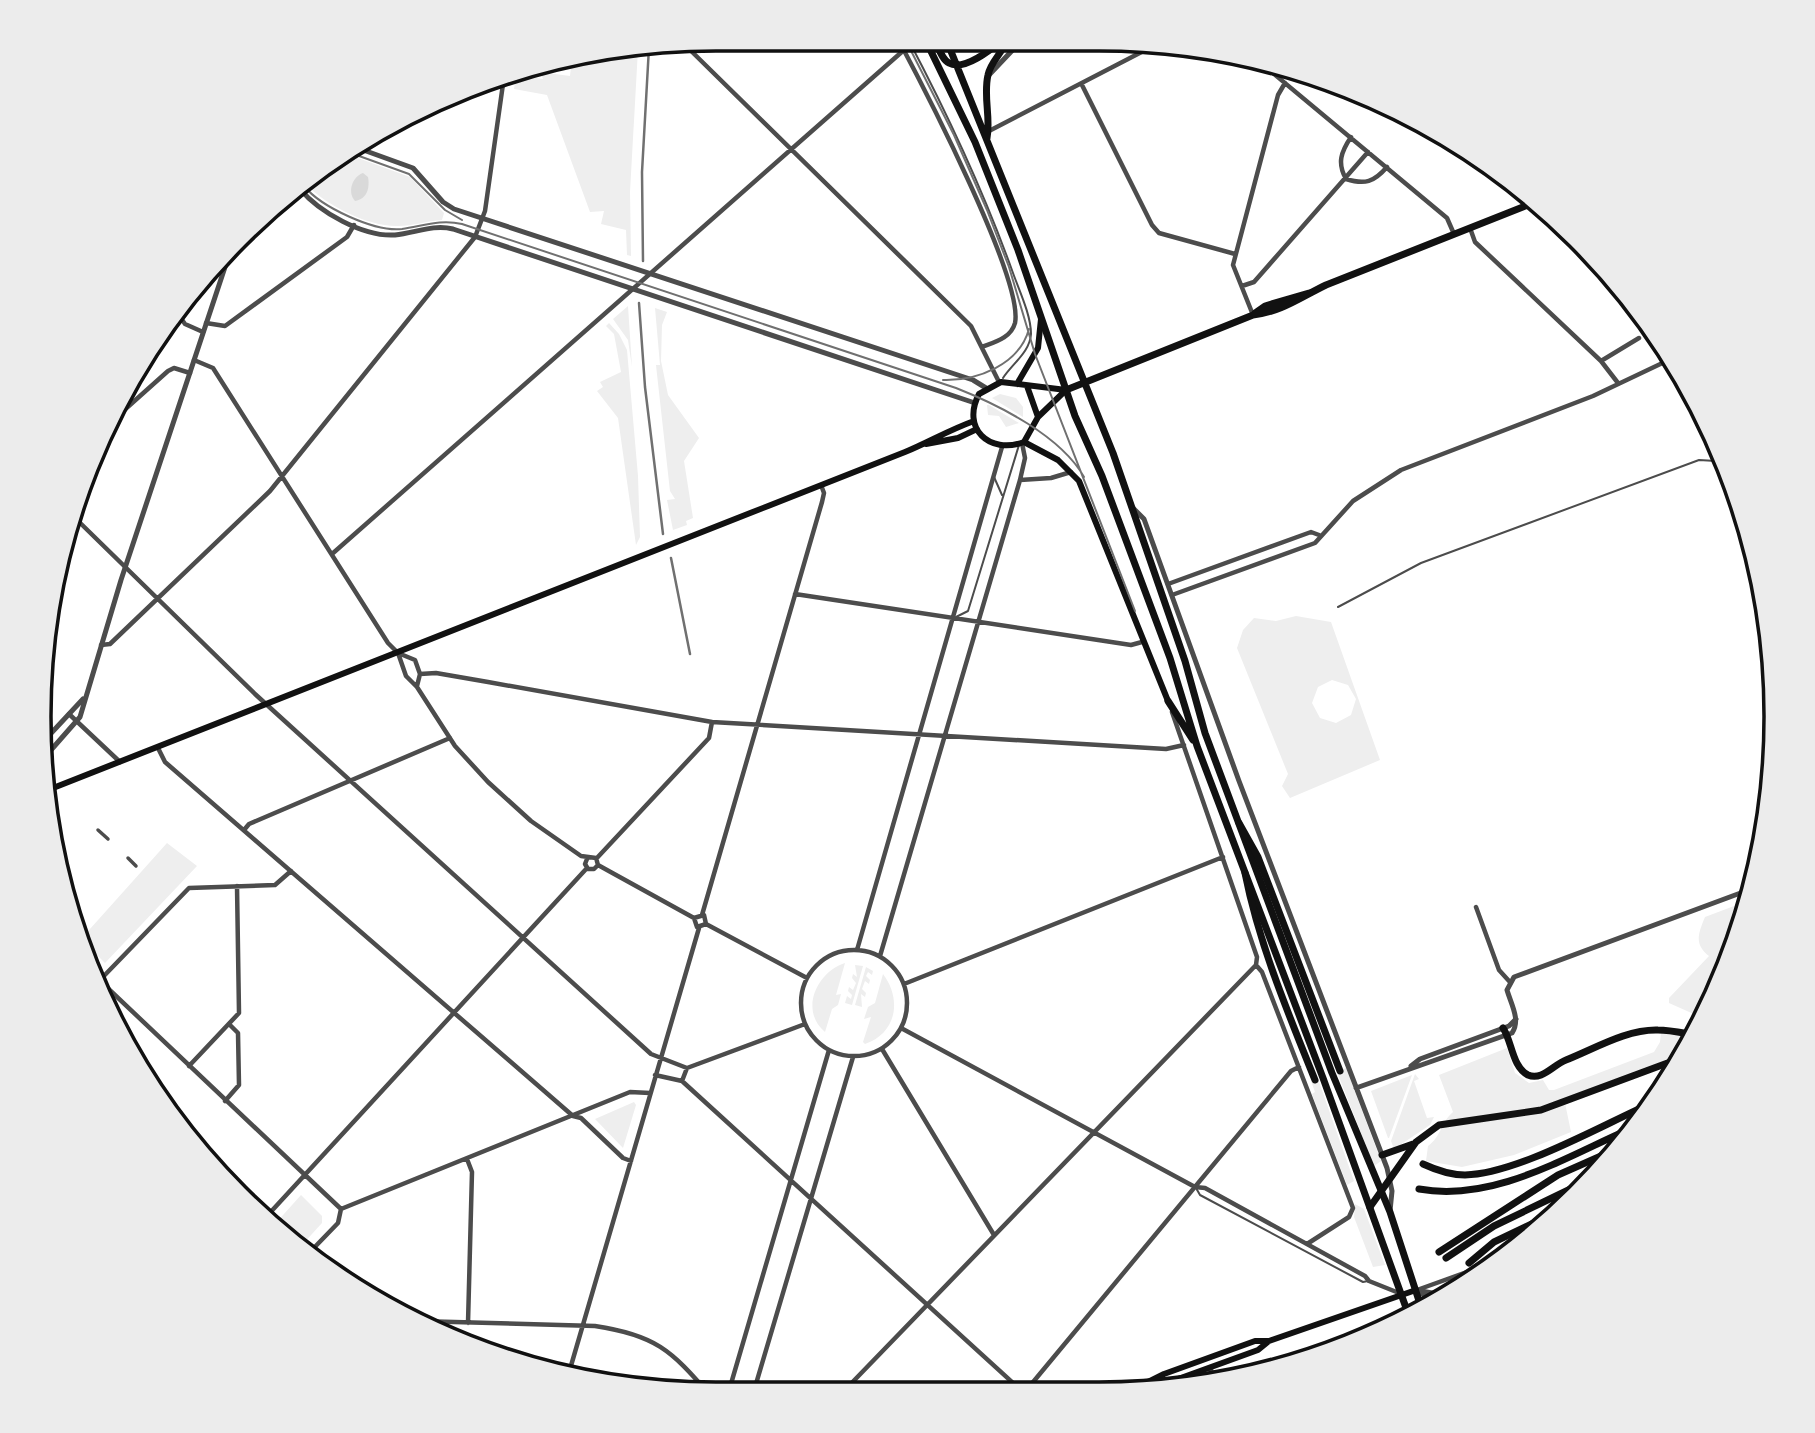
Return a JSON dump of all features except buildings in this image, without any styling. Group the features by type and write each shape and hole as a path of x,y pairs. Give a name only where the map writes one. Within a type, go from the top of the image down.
{"main road":[{"path":"931,51 975,142 1066,390 1102,476 1165,645 1197,746 1406,1307"},
{"path":"941,51 946,61 958,64 978,58 988,51"},
{"path":"952,51 1133,508 1137,528 1185,661 1198,711 1238,823 1380,1193 1390,1212 1419,1300"},
{"path":"987,135 987,77 992,61 1001,51"},
{"path":"1022,443 1038,417 1066,390 1253,315 1265,306 1310,293 1525,206"},
{"path":"1017,384 1038,348 1041,318"},
{"path":"1066,390 1000,382 986,388 975,403 974,421 977,429 992,444 1002,447 1022,443 1058,460 1072,472 1087,499 1142,642 1168,701 1197,746"},
{"path":"1027,386 1038,417"},
{"path":"926,443 932,437 974,421"},
{"path":"55,787 926,443 958,438 977,429"},
{"path":"1238,823 1258,857 1340,1071"},
{"path":"1245,873 1251,901 1282,997 1315,1080"},
{"path":"1505,1031 1518,1066 1534,1076 1544,1075 1556,1064 1639,1032 1657,1030 1684,1033"},
{"path":"1382,1156 1416,1142 1439,1125 1541,1110 1666,1064"},
{"path":"1423,1164 1463,1175 1496,1170 1550,1150 1634,1112"},
{"path":"1419,1189 1465,1192 1503,1183 1616,1135"},
{"path":"1370,1207 1416,1142"},
{"path":"1439,1252 1558,1175 1596,1158"},
{"path":"1446,1258 1494,1226 1561,1194"},
{"path":"1470,1267 1494,1242 1525,1227"},
{"path":"1153,1380 1255,1341 1269,1341 1416,1290"},
{"path":"1182,1377 1258,1350 1269,1341"},
{"path":"1210,1367 1222,1353"}],"street":[{"path":"332,554 903,51"},
{"path":"904,51 978,201 1014,297 1015,321 1010,333 982,347"},
{"path":"987,77 1012,51"},
{"path":"692,52 971,326 1000,382"},
{"path":"987,135 1142,52"},
{"path":"1274,74 1447,218 1454,235"},
{"path":"1253,315 1233,265 1278,95 1285,83"},
{"path":"1082,85 1152,225 1159,233 1235,254"},
{"path":"100,645 110,644 282,477 475,237 484,218 503,86"},
{"path":"1351,137 1341,152 1342,172 1346,179 1366,183 1376,180 1387,167"},
{"path":"366,151 413,168 443,202 484,218 973,380 986,388"},
{"path":"1242,286 1256,279 1368,152"},
{"path":"304,194 319,209 354,224 390,235 445,227 975,403"},
{"path":"206,323 225,326 347,237 354,224"},
{"path":"1470,228 1475,242 1601,361 1618,383"},
{"path":"52,749 78,720 125,567 224,269"},
{"path":"182,320 185,324 203,332"},
{"path":"1601,361 1639,338"},
{"path":"194,360 213,368 388,643 398,653 415,660 420,674 417,687"},
{"path":"1172,595 1315,543 1319,535 1364,492 1401,470 1662,363"},
{"path":"128,406 168,371 174,368 190,373"},
{"path":"880,956 1020,480 1025,458 1022,443"},
{"path":"857,950 1002,447"},
{"path":"1023,467 1030,477"},
{"path":"1020,480 1030,477 1041,479 1072,472"},
{"path":"702,915 824,493 821,485"},
{"path":"1133,508 1144,519 1390,1177 1390,1212"},
{"path":"80,523 267,705 651,1054 687,1068 805,1024"},
{"path":"1168,584 1311,532 1319,535"},
{"path":"795,594 1131,645 1142,642"},
{"path":"398,653 405,676 417,687 450,738 488,782 531,821 587,859 596,859 709,737 712,722"},
{"path":"420,674 436,673 712,722 1166,750 1184,745"},
{"path":"51,733 83,699"},
{"path":"853,1382 1256,965 1257,957 1168,701"},
{"path":"69,714 121,762"},
{"path":"244,830 249,824 450,738"},
{"path":"158,748 165,762 573,1116 582,1118 623,1158 631,1161"},
{"path":"97,830 108,839"},
{"path":"904,984 1223,857"},
{"path":"128,858 136,866"},
{"path":"272,1211 587,868 587,859"},
{"path":"571,1366 699,928 694,918 598,865 596,859"},
{"path":"587,868 594,869 598,865"},
{"path":"103,974 189,888 278,884 291,871"},
{"path":"189,1066 240,1011 237,886"},
{"path":"1509,981 1534,969 1741,893"},
{"path":"1476,907 1501,974 1509,981"},
{"path":"694,918 702,915"},
{"path":"702,915 707,919 706,924"},
{"path":"699,928 706,924"},
{"path":"706,924 807,978"},
{"path":"857,950 880,956 904,984 908,1000 901,1028 893,1041 882,1049 853,1057 829,1050 805,1024 802,992 807,978 818,965 832,955 857,950"},
{"path":"1256,965 1262,972 1353,1208 1349,1217 1307,1244"},
{"path":"1356,1088 1411,1067 1421,1067 1505,1031 1514,1031 1516,1020 1507,990 1509,981"},
{"path":"110,990 341,1209"},
{"path":"225,1101 239,1086 238,1032 229,1024"},
{"path":"901,1028 1195,1187 1205,1188 1369,1281 1402,1294"},
{"path":"882,1049 994,1235"},
{"path":"732,1382 829,1050"},
{"path":"757,1382 853,1057"},
{"path":"1033,1382 1291,1071 1299,1067"},
{"path":"682,1082 687,1068"},
{"path":"655,1075 682,1082 1012,1382"},
{"path":"341,1209 630,1093 650,1094"},
{"path":"467,1159 472,1172 468,1323"},
{"path":"315,1248 338,1223 341,1209"},
{"path":"1416,1290 1475,1265"},
{"path":"1416,1290 1431,1293"},
{"path":"1416,1290 1426,1296"},
{"path":"440,1322 583,1326 622,1330 655,1342 677,1357 698,1382"},
{"path":"1210,1367 1212,1372"}],"lane":[{"path":"914,51 975,176 1014,274 1030,326 1031,337 1024,353 1000,382"},
{"path":"953,618 968,611 1002,496 1022,443"},
{"path":"1338,607 1421,563 1699,460 1713,461"},
{"path":"994,477 1002,496"},
{"path":"968,611 977,622"},
{"path":"1195,1187 1200,1195 1363,1282 1369,1281"}],"shaded area":[{"path":"638,55 630,192 631,256 627,255 626,230 601,224 604,211 590,212 547,95 514,89 515,82 531,77 543,79 541,74 544,73 570,76 571,67"},
{"path":"356,157 410,177 444,213 442,220 404,226 386,225 361,219 310,188"},
{"path":"363,173 368,177 368,189 362,198 355,201 351,193 352,185"},
{"path":"628,306 632,367 628,340 613,319"},
{"path":"655,308 667,312 662,325 661,361 668,395 699,438 684,461 693,518 686,521 687,525 673,530 667,500 675,499 670,491 656,365 660,365"},
{"path":"609,323 619,334 627,350 638,476 640,537 636,545 618,418 597,391 603,387 600,382 621,372 614,334 606,326"},
{"path":"1000,394 1016,398 1023,407 1023,417 992,398"},
{"path":"987,405 1019,423 1006,427 999,416 988,415"},
{"path":"1296,616 1331,622 1380,760 1290,798 1282,786 1288,774 1237,648 1243,630 1254,618 1276,621","holes":["1332,680 1348,685 1356,699 1351,715 1336,723 1320,718 1312,703 1318,687"]},
{"path":"167,843 197,866 105,963 94,952 87,932"},
{"path":"1737,905 1714,971 1694,1014 1669,1003 1669,998 1709,956 1699,943 1705,917"},
{"path":"845,963 836,995 841,994 838,1005 832,1009 825,1032 813,1013 815,993 826,974"},
{"path":"855,965 863,966 852,1005 845,1003 847,996 851,999 852,995 848,991 849,987 853,990 856,983 852,978 853,974 857,977"},
{"path":"866,967 873,971 872,975 868,972 866,976 870,980 869,984 865,981 862,989 866,993 865,997 861,994 862,1007 855,1005"},
{"path":"883,974 893,994 893,1014 884,1032 865,1044 863,1042 871,1017 864,1019 868,1007 875,1003"},
{"path":"1661,1033 1683,1035 1669,1058 1565,1103 1571,1132 1514,1155 1462,1167 1426,1161 1428,1146 1453,1112 1439,1075 1507,1048 1515,1073 1529,1083 1543,1080 1549,1090 1554,1090 1654,1052 1660,1042"},
{"path":"1346,1068 1381,1161 1374,1166 1337,1072"},
{"path":"1415,1074 1419,1079 1414,1081 1427,1118 1434,1117 1430,1125 1394,1149 1391,1141"},
{"path":"1412,1075 1389,1138 1388,1138 1371,1091"},
{"path":"1318,1079 1354,1181 1347,1185 1312,1094 1315,1092 1311,1081"},
{"path":"634,1102 636,1105 623,1148 595,1119"},
{"path":"301,1195 322,1216 322,1223 306,1241 280,1219"},
{"path":"1355,1204 1364,1209 1385,1265 1373,1267 1354,1217"}],"tram line":[{"path":"911,51 954,135 987,210 1009,267 1035,354 1135,611"},
{"path":"359,156 409,174 445,210 462,220"},
{"path":"308,190 335,210 377,227 402,229 439,223 462,224 956,388 991,403 1045,435 1074,462 1084,477"},
{"path":"943,380 969,378 995,368 1016,352 1029,329"}],"railway":[{"path":"643,261 642,172 649,54"},
{"path":"639,303 645,387 663,534"},
{"path":"671,558 690,654"}]}
